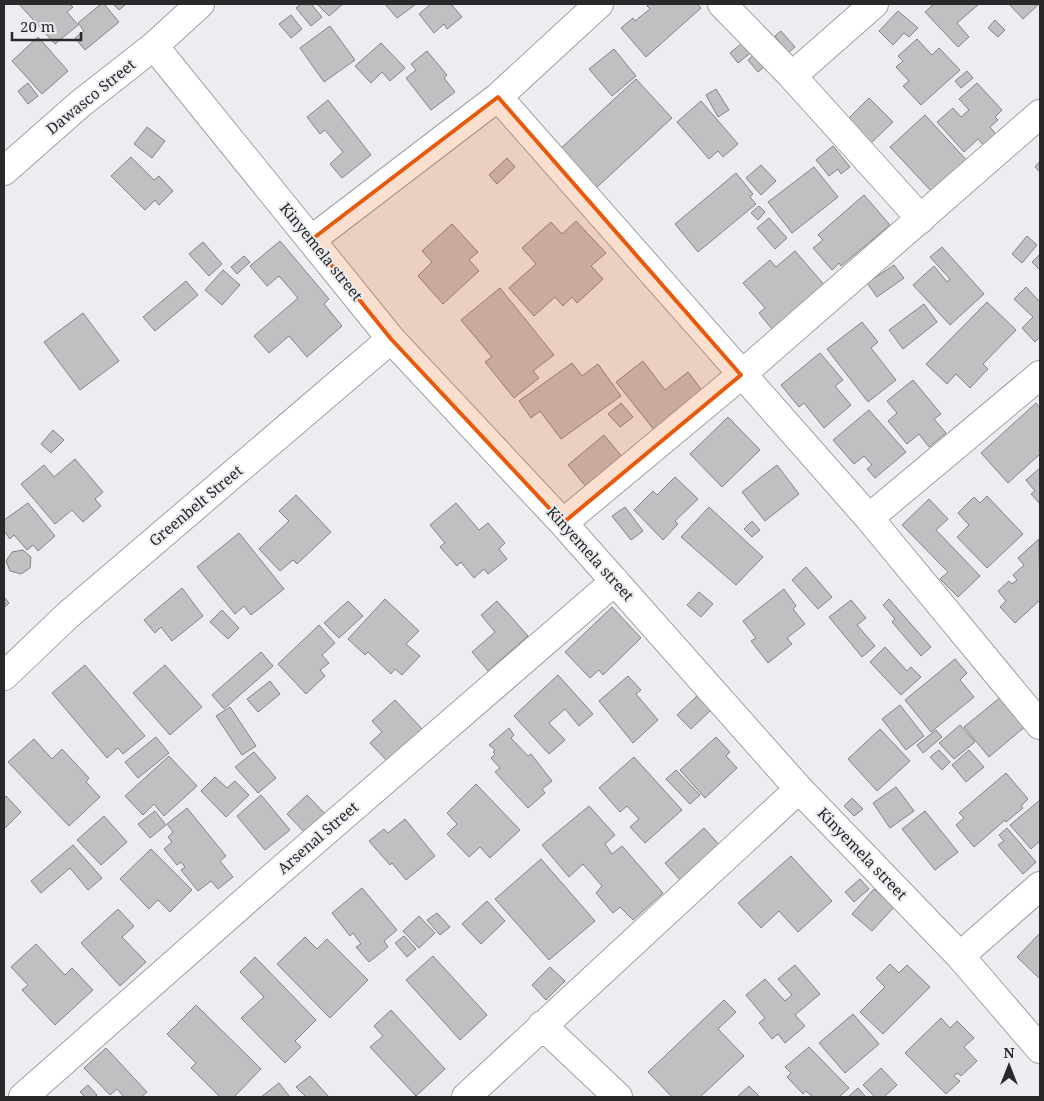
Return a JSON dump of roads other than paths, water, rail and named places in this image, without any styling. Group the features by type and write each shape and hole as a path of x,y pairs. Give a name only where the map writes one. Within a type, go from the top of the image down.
{"street":[{"name":"Dawasco Street","path":"4,171 80,104 154,46 200,4"},
{"path":"311,240 498,97 599,4"},
{"path":"722,4 792,76 921,219"},
{"path":"792,76 874,4"},
{"name":"Kinyemela street","path":"154,46 391,339 564,523 800,789 960,956 1040,1049"},
{"path":"498,97 869,518 1040,725"},
{"path":"564,523 741,375 1040,114"},
{"name":"Greenbelt Street","path":"4,676 68,615 391,339"},
{"path":"869,518 1040,376"},
{"name":"Arsenal Street","path":"23,1097 259,889 615,581"},
{"path":"466,1097 542,1024 800,789"},
{"path":"960,956 1040,886"},
{"path":"542,1024 618,1097"}]}
